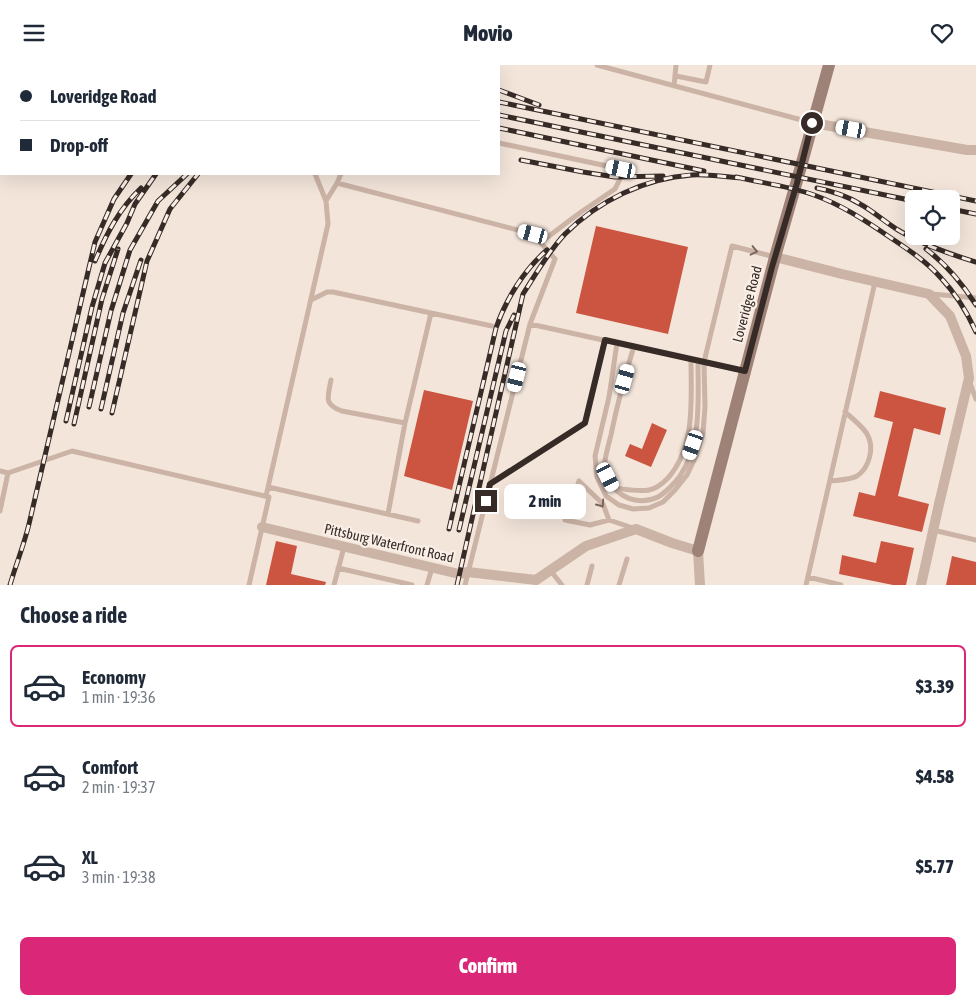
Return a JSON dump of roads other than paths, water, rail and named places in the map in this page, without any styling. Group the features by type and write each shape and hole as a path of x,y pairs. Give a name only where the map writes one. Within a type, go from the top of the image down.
{"street":[{"name":"Loveridge Road","path":"698,551 775,257 829,65"},
{"path":"812,123 976,150"},
{"path":"775,257 930,294 950,315 966,356 969,378 921,585"},
{"name":"Pittsburg Waterfront Road","path":"262,527 459,574 468,572 536,580 586,546 636,529"},
{"path":"636,529 698,551 700,585"}],"lane":[{"path":"597,65 812,123"},
{"path":"674,86 676,65"},
{"path":"676,75 706,82 710,65"},
{"path":"500,143 621,169 621,177 615,189 541,242"},
{"path":"249,585 269,497 266,496 328,224 326,201 315,175"},
{"path":"326,201 340,175"},
{"path":"337,183 533,234 555,259 530,324 465,585"},
{"path":"618,343 609,397 595,456 597,477 606,495 619,505 633,509 649,508 663,501 675,490 687,475 696,456 703,433 705,407 704,362 732,247 775,257"},
{"path":"806,585 875,281"},
{"path":"311,299 327,292 333,292 492,326"},
{"path":"930,294 976,298"},
{"path":"388,514 405,423 431,313"},
{"path":"530,324 745,371"},
{"path":"490,484 585,423 605,340"},
{"path":"634,347 615,411 605,462 608,477 614,488 622,495 634,500 659,497 679,476 687,463 693,445 697,422 698,361"},
{"path":"614,488 650,490 663,483 676,468 686,447 690,425 691,359"},
{"path":"969,378 976,399"},
{"path":"331,380 328,396 329,403 333,408 405,423"},
{"path":"830,481 856,477 867,465 871,447 867,434 845,412"},
{"path":"0,471 8,473 72,451 266,496"},
{"path":"0,511 8,473"},
{"path":"609,520 603,504 579,481 565,520 590,525 609,520 636,529"},
{"path":"268,487 418,521"},
{"path":"933,530 976,540"},
{"path":"334,585 344,547"},
{"path":"619,585 627,559"},
{"path":"587,585 592,566"},
{"path":"338,568 412,585"},
{"path":"427,585 432,568"},
{"path":"550,570 562,585"},
{"path":"808,577 841,585"}],"railway":[{"path":"500,90 539,105"},
{"path":"500,102 976,201"},
{"path":"500,115 905,199"},
{"path":"500,128 704,171"},
{"path":"521,160 615,177 663,176"},
{"path":"10,585 29,524 95,242 114,199 130,175"},
{"path":"66,421 92,307 105,263 135,204 155,175"},
{"path":"89,407 111,311 130,250 158,201 186,175"},
{"path":"112,413 147,261 170,209 197,175"},
{"path":"457,585 523,294 548,256 565,234 592,211 623,193 640,186 674,177 692,175 742,178"},
{"path":"736,177 814,195 844,209 872,226 924,261 936,272 965,310 976,332"},
{"path":"95,261 114,222 126,204 141,188"},
{"path":"817,188 855,201 898,230 927,245 976,262"},
{"path":"960,211 976,214"},
{"path":"74,424 102,299 118,249"},
{"path":"926,249 954,275 976,305"},
{"path":"449,529 496,328 505,306 523,276 547,250"},
{"path":"101,409 123,313 141,260"},
{"path":"459,530 506,331 514,315"}]}
